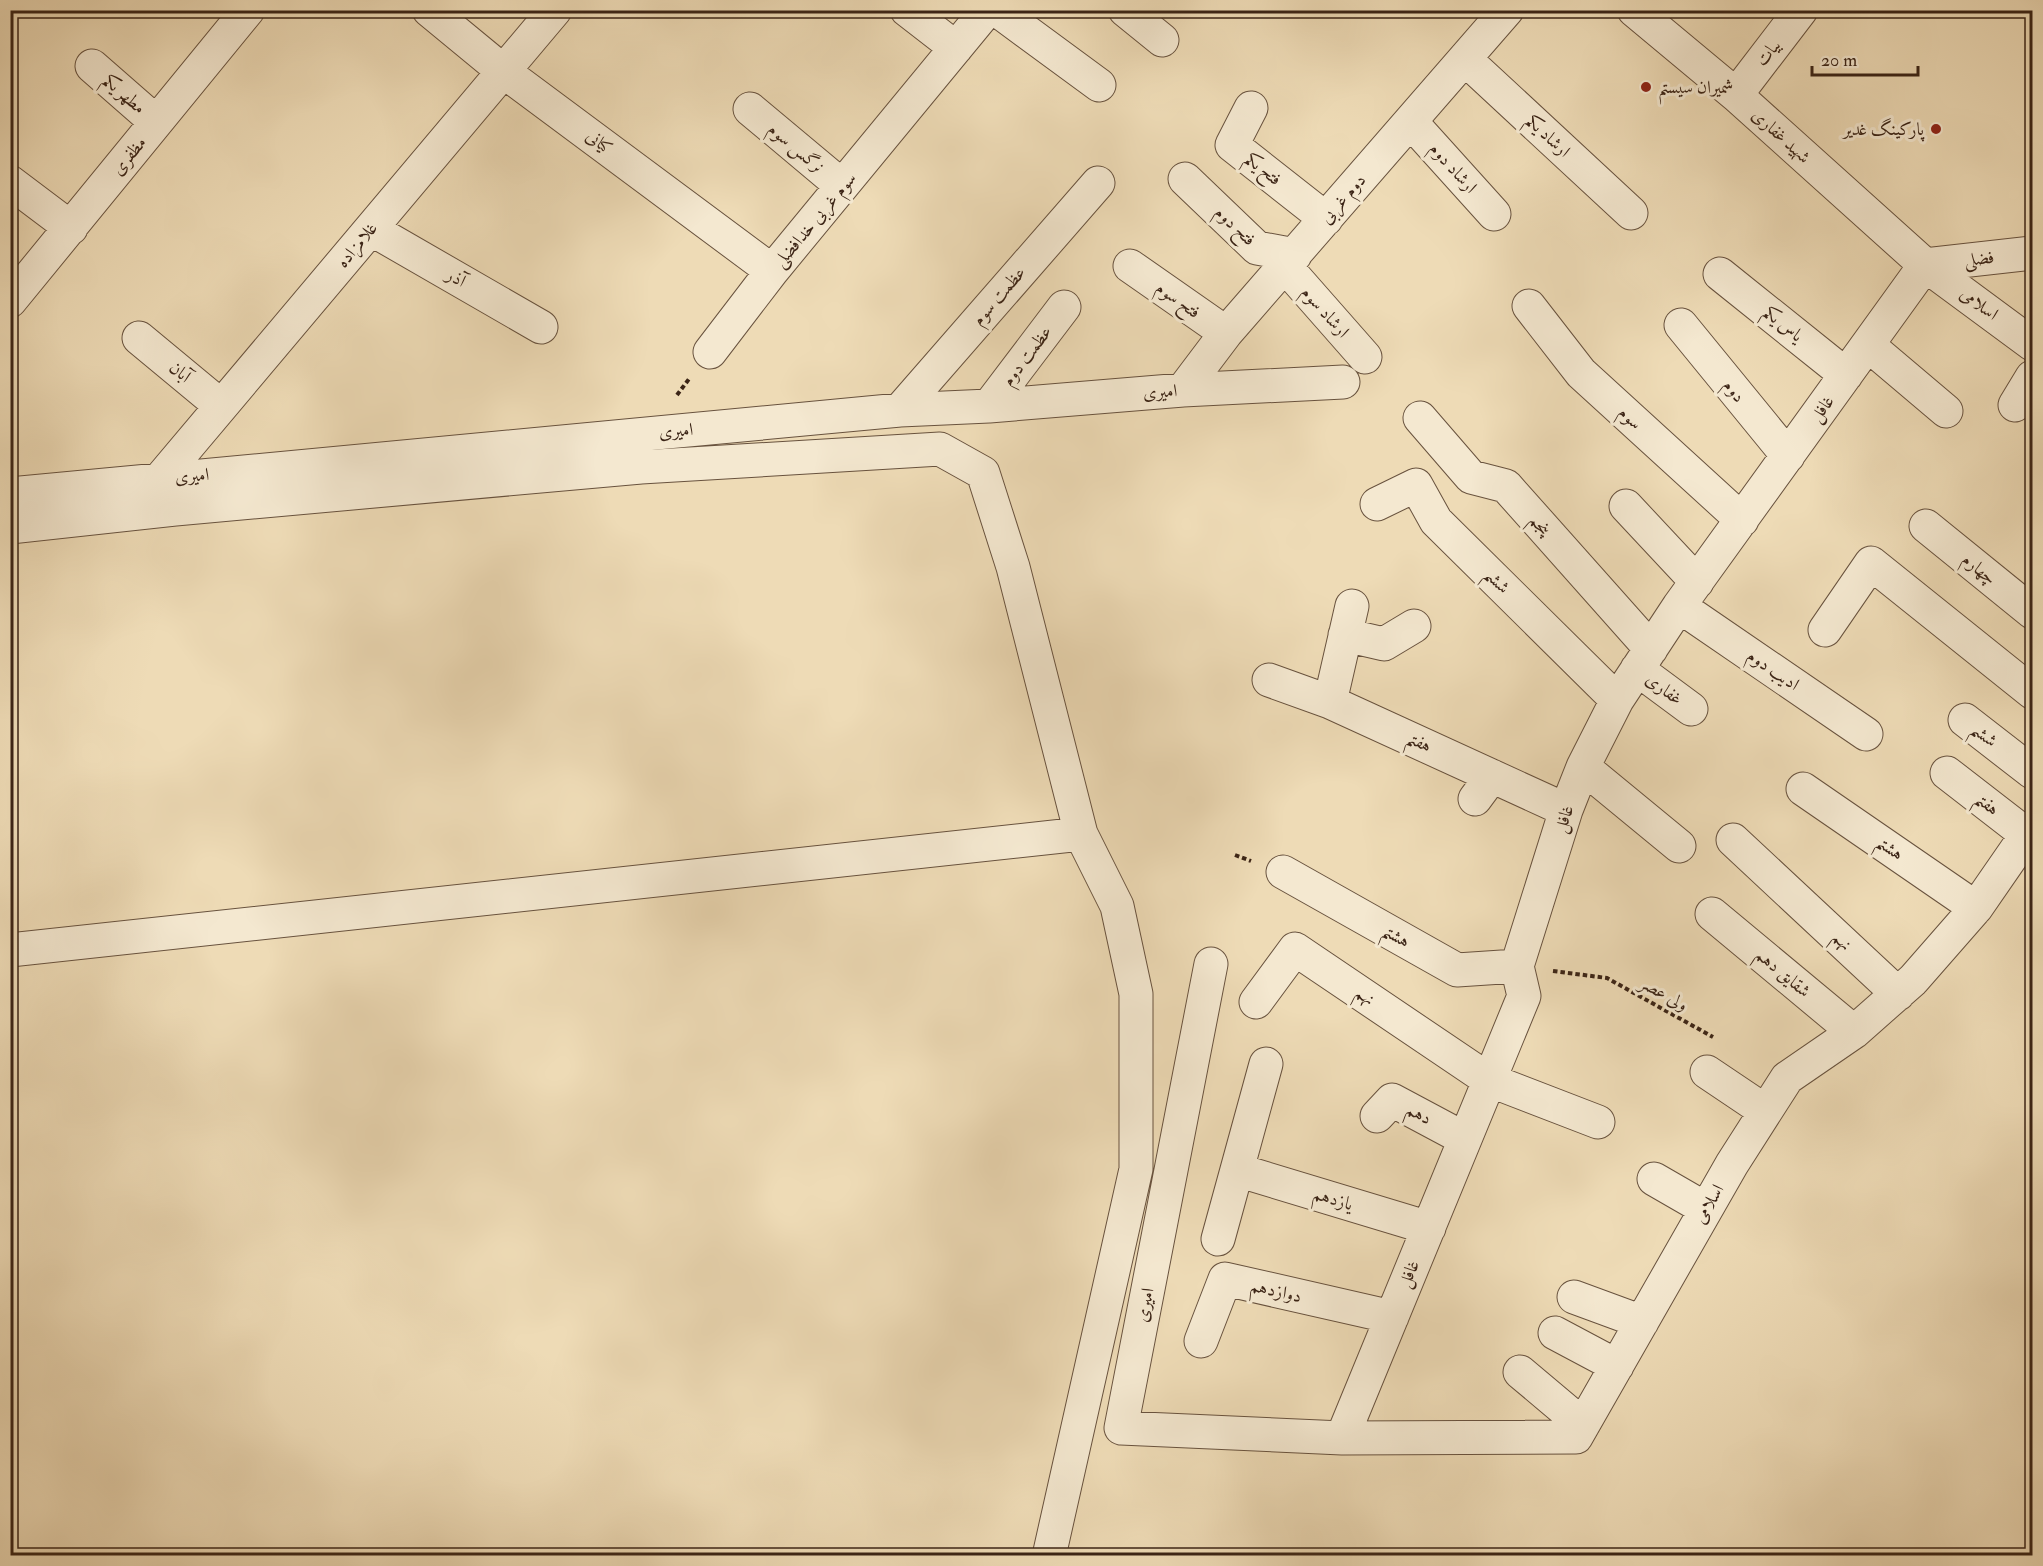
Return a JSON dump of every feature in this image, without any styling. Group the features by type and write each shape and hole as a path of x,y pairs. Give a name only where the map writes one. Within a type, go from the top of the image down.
{"street":[{"name":"مظفری","path":"10,301 248,10"},
{"name":"کیانی","path":"429,10 504,71 772,271"},
{"name":"غلامزاده","path":"160,479 555,10"},
{"path":"907,10 956,48"},
{"name":"سوم غربی خدافضلی","path":"710,352 772,271 987,10"},
{"path":"997,10 1099,85"},
{"path":"1125,10 1162,40"},
{"name":"دوم غربی","path":"1183,390 1226,333 1507,10"},
{"name":"شهید غفاری","path":"1634,10 1736,95 1925,265"},
{"name":"بیات","path":"1736,95 1802,10"},
{"name":"ارشاد یکم","path":"1466,59 1631,213"},
{"name":"مطهر يكم","path":"92,66 156,122"},
{"name":"فتح یکم","path":"1251,108 1232,145 1326,219"},
{"name":"نرگس سوم","path":"750,109 842,186"},
{"name":"ارشاد دوم","path":"1411,122 1494,214"},
{"name":"فتح دوم","path":"1185,179 1257,248 1290,260"},
{"path":"10,182 71,228"},
{"name":"عظمت سوم","path":"900,410 1098,183"},
{"name":"آذر","path":"371,229 541,327"},
{"name":"فضلی","path":"1925,265 2032,253"},
{"name":"ارشاد سوم","path":"1290,260 1365,357"},
{"name":"اسلامی","path":"1925,265 2032,344"},
{"name":"غافل","path":"1342,1438 1524,996 1517,966 1566,810 1583,767 1617,700 1688,594 1925,265"},
{"name":"فتح سوم","path":"1130,266 1226,333"},
{"name":"یاس یکم","path":"1720,274 1846,375"},
{"name":"سوم","path":"1529,306 1581,373 1742,520"},
{"name":"عظمت دوم","path":"989,406 1064,307"},
{"name":"دوم","path":"1681,325 1788,456"},
{"name":"آبان","path":"139,338 221,406"},
{"path":"1868,345 1946,411"},
{"path":"2015,405 2032,377"},
{"name":"امیری","path":"10,494 900,410 989,406 1183,390 1342,382"},
{"name":"پنجم","path":"1420,418 1471,477 1506,486 1644,659"},
{"path":"10,527 175,509 641,467 940,449 982,473 1013,567 1080,834 1117,906 1136,994 1136,1169 1049,1556"},
{"name":"ششم","path":"1377,504 1416,485 1436,520 1617,700"},
{"path":"1626,506 1688,594"},
{"name":"چهارم","path":"1926,526 2032,612"},
{"path":"1825,630 1871,562 2032,692"},
{"name":"ادیب دوم","path":"1688,594 1866,734"},
{"path":"1330,702 1348,621 1384,644 1414,626"},
{"name":"غفاری","path":"1644,659 1691,709"},
{"name":"هفتم","path":"1269,680 1330,702 1484,788 1566,810"},
{"name":"ششم","path":"1965,720 2032,772"},
{"path":"1583,767 1680,846"},
{"name":"هفتم","path":"1947,773 2030,831"},
{"name":"هشتم","path":"1803,789 1976,908"},
{"name":"اسلامی","path":"1583,1425 1732,1164 1787,1077 1854,1032 1913,980 1976,908 2030,831"},
{"path":"10,950 1080,834"},
{"name":"نهم","path":"1733,840 1898,994"},
{"name":"هشتم","path":"1283,872 1457,970 1517,966"},
{"name":"شقایق دهم","path":"1712,914 1854,1032"},
{"name":"نهم","path":"1256,1002 1294,949 1489,1080"},
{"name":"امیری","path":"1211,964 1121,1428 1342,1438"},
{"path":"1218,1239 1266,1064"},
{"path":"1707,1072 1765,1111"},
{"path":"1489,1080 1598,1122"},
{"name":"دهم","path":"1377,1116 1392,1100 1465,1139"},
{"name":"یازدهم","path":"1237,1170 1428,1228"},
{"path":"1654,1179 1706,1209"},
{"name":"دوازدهم","path":"1201,1341 1225,1280 1392,1317"},
{"path":"1574,1297 1642,1322"},
{"path":"1555,1333 1617,1366"},
{"path":"1342,1438 1576,1437 1583,1425 1520,1371"}],"path":[{"path":"647,433 710,352"},
{"name":"ولی عصر","path":"1517,966 1607,978 1717,1039"}],"place":[{"name":"شمیران سیستم","path":"1646,87"},
{"name":"پارکینگ غدیر","path":"1936,129"}]}
